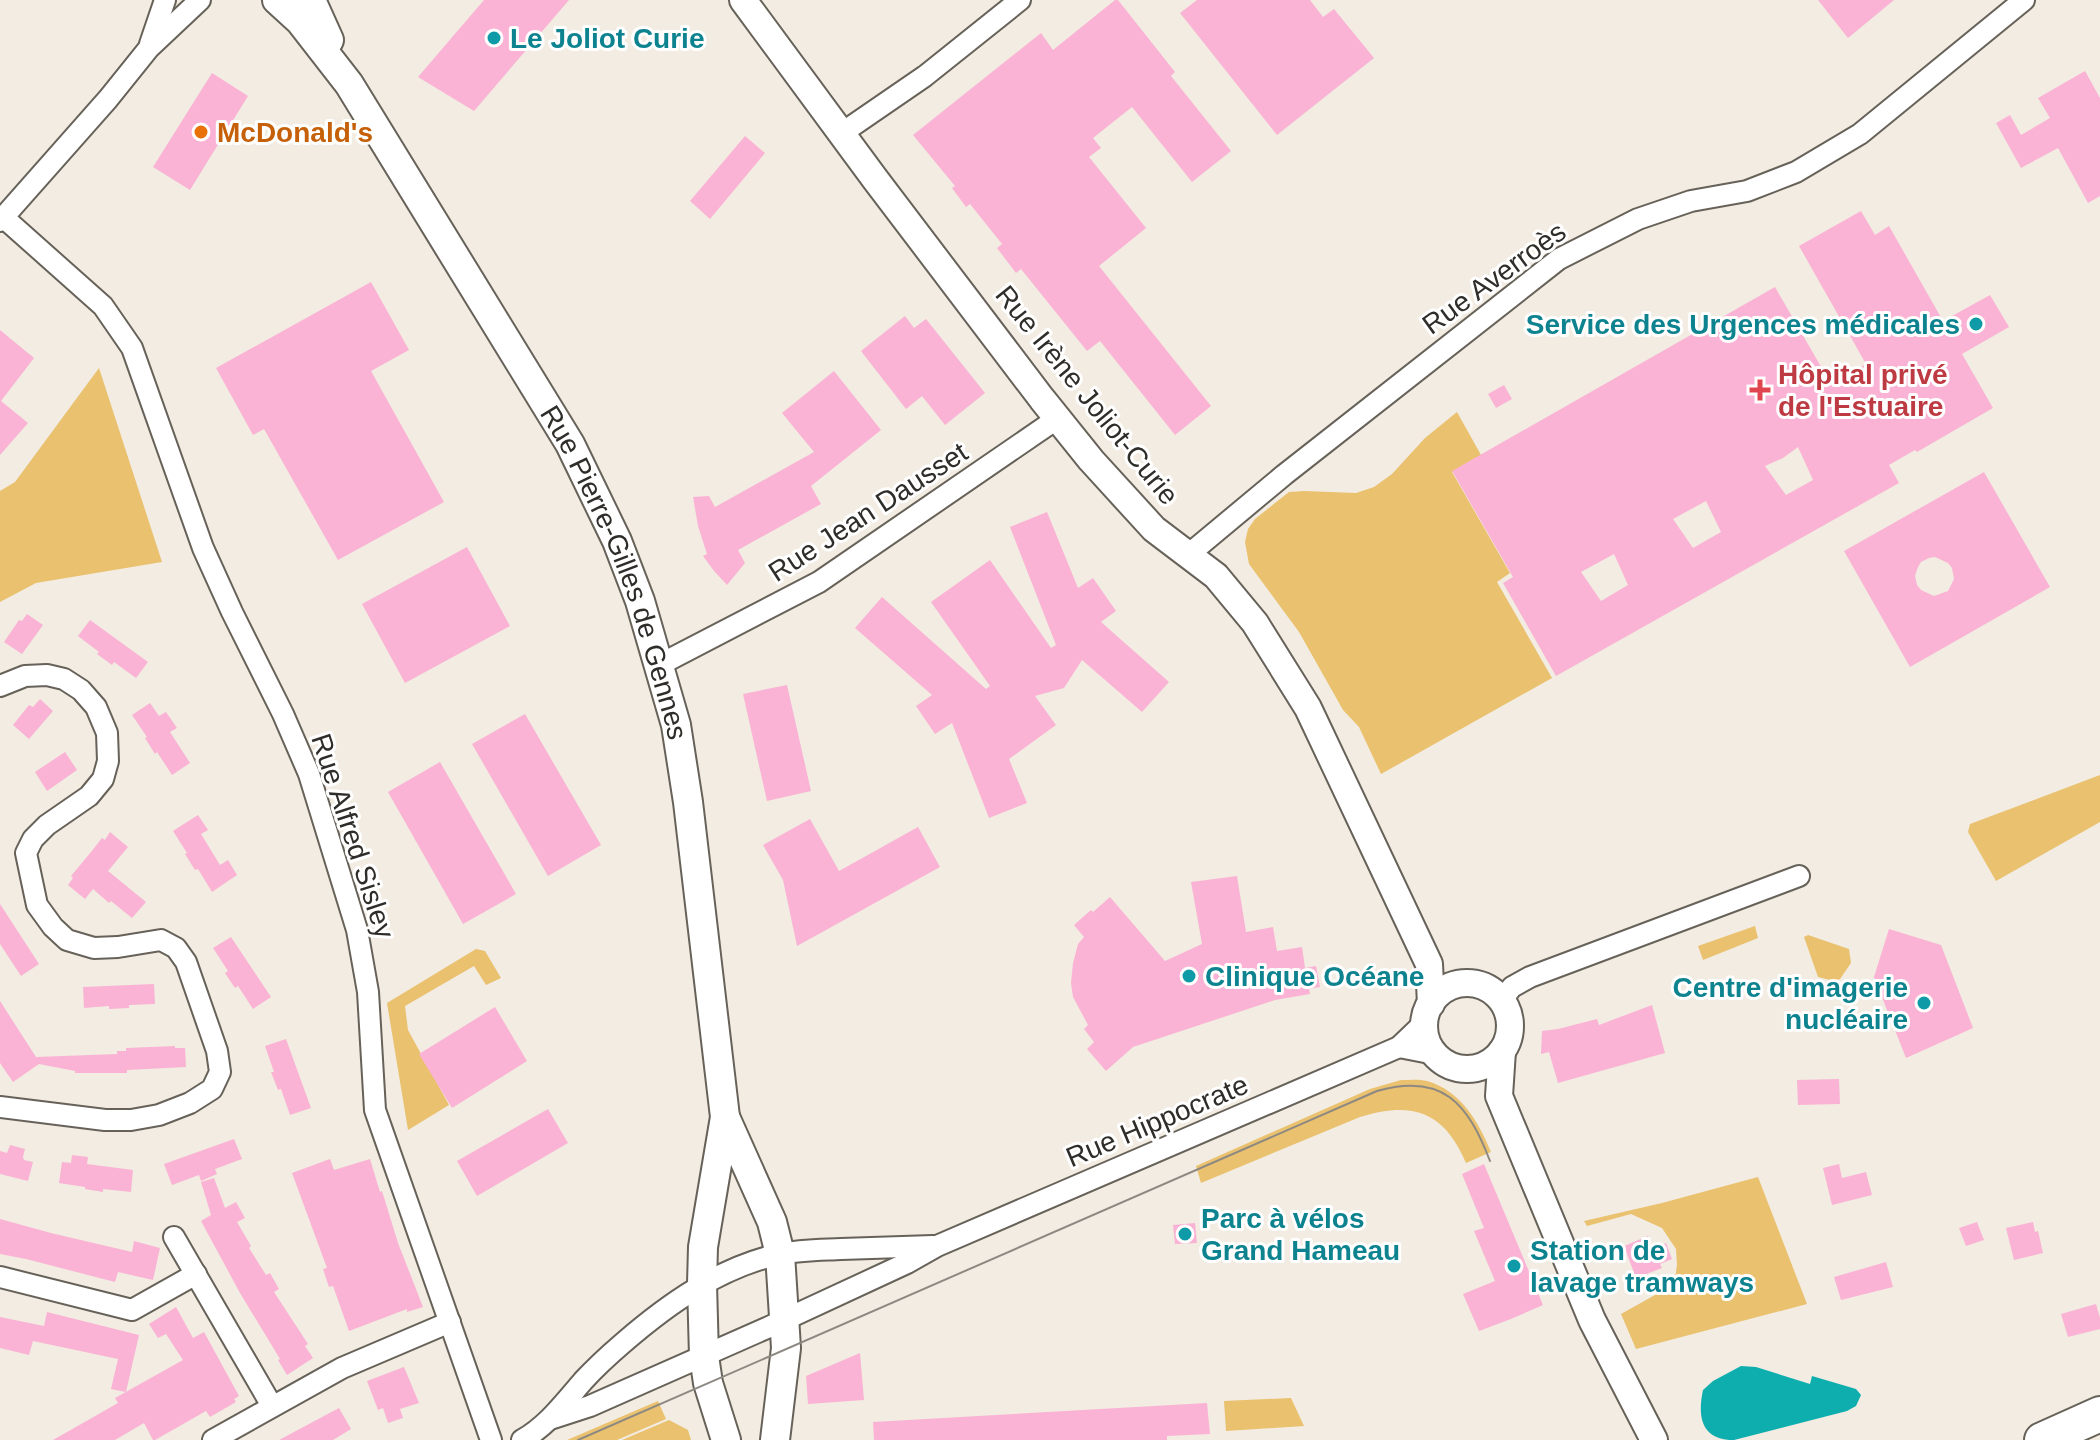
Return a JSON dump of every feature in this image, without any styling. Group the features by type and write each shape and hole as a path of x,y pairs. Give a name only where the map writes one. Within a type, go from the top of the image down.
{"highway":[{"path":"2042,1440 2100,1414"}],"main road":[{"name":"Rue Pierre-Gilles de Gennes","path":"277,0 300,21 349,84 570,444 617,541 640,601 676,725 725,1117 703,1247 702,1284 708,1383 726,1440"},
{"name":"Rue Pierre-Gilles de Gennes","path":"311,0 349,84"},
{"name":"Rue Pierre-Gilles de Gennes","path":"725,1117 772,1222 780,1254 786,1348 775,1440"}],"street":[{"path":"149,48 165,0"},
{"path":"2,219 149,48 200,0"},
{"name":"Rue Irène Joliot-Curie","path":"743,0 1058,418 1126,500 1154,529 1216,576 1255,623 1308,708 1429,964 1428,1013"},
{"path":"842,133 925,76 1020,0"},
{"name":"Rue Averroès","path":"1188,555 1284,475 1559,259 1587,243 1654,214 1691,201 1747,191 1796,172 1860,134 2024,0"},
{"name":"Rue Alfred Sisley","path":"2,219 103,306 132,348 203,548 309,774 357,930 368,992 375,1110 491,1440"},
{"name":"Rue Jean Dausset","path":"659,665 819,582 1058,418"},
{"path":"0,686 25,676 47,675 64,679 81,690 96,707 107,733 108,761 103,779 89,796 47,825 33,839 26,853 37,905 67,940 94,948 161,940 176,948 186,962 217,1051 220,1072 212,1089 190,1103 159,1115 131,1120 105,1120 0,1107"},
{"path":"1502,1000 1512,987 1530,977 1799,876"},
{"path":"1429,964 1458,984"},
{"path":"1499,1096 1480,1078 1446,1063 1429,1044 1425,1033 1428,1013 1442,991 1458,984 1474,983 1490,989 1502,1000 1507,1010 1510,1031 1502,1051 1499,1096 1579,1289 1615,1368 1654,1440"},
{"name":"Rue Hippocrate","path":"550,1419 590,1406 907,1263 937,1246 1399,1047 1428,1013"},
{"path":"1399,1047 1435,1054"},
{"path":"1460,1068 1483,1065 1502,1051"},
{"path":"174,1237 272,1406"},
{"name":"Rue Hippocrate","path":"522,1440 550,1419 585,1378 623,1343 702,1284 780,1254 809,1250 937,1246"},
{"path":"0,1277 132,1310 196,1274"},
{"path":"213,1440 342,1368 450,1322"}],"shaded area":[{"path":"99,368 162,562 36,583 0,602 0,491 15,482"},
{"path":"1457,412 1481,455 1452,472 1510,573 1497,582 1552,678 1381,774 1359,727 1343,710 1299,632 1249,564 1245,542 1248,529 1255,519 1289,492 1356,493 1374,487 1392,474 1425,438"},
{"path":"2100,775 2100,822 1996,881 1968,832 1970,824"},
{"path":"1755,926 1758,938 1703,960 1698,946"},
{"path":"1808,935 1849,949 1851,963 1840,979 1834,981 1818,977 1804,937"},
{"path":"476,949 485,951 501,978 486,985 474,966 405,1006 408,1030 449,1105 408,1130 387,1003"},
{"path":"1401,1080 1427,1081 1450,1092 1474,1119 1491,1152 1466,1163 1457,1145 1437,1121 1424,1114 1395,1110 1360,1117 1201,1183 1196,1166 1370,1089"},
{"path":"1758,1177 1807,1304 1636,1349 1621,1314 1664,1290 1675,1279 1676,1249 1662,1228 1631,1214 1587,1226 1584,1221"},
{"path":"1291,1398 1304,1426 1226,1431 1224,1401"},
{"path":"658,1401 666,1419 617,1440 567,1440"},
{"path":"669,1420 688,1430 691,1440 622,1440"}],"water":[{"path":"1741,1366 1756,1367 1810,1384 1812,1376 1856,1389 1861,1395 1856,1406 1847,1411 1734,1440 1723,1439 1704,1426 1701,1410 1703,1390"}],"building":[{"name":"Le Joliot Curie","path":"484,0 569,0 474,111 418,77"},
{"path":"1115,0 1175,72 1171,76 1231,151 1192,182 1132,107 1093,138 1101,148 1089,157 1146,228 1099,266 1211,406 1175,435 1100,341 1087,351 1021,269 1016,273 997,248 1002,244 970,204 966,207 952,188 955,186 913,135 1041,33 1053,50"},
{"path":"1197,0 1310,0 1323,17 1334,9 1374,58 1277,135 1180,13"},
{"path":"1818,0 1894,0 1848,38"},
{"path":"2085,71 2100,98 2100,196 2088,203 2058,148 2021,168 1996,123 2010,115 2021,135 2050,118 2038,98"},
{"name":"McDonald's","path":"212,73 248,96 190,190 153,167"},
{"path":"745,136 765,153 710,219 690,201"},
{"path":"1861,211 1875,235 1889,226 1943,321 1990,295 2009,327 1962,354 1993,408 1889,465 1899,483 1556,676 1503,583 1513,577 1452,471 1775,287 1831,384 1866,364 1799,246","holes":["1798,447 1813,480 1786,495 1765,466","1706,501 1721,532 1693,548 1673,519","1614,554 1628,585 1601,601 1581,572"]},
{"path":"371,282 409,350 371,371 444,502 338,560 264,429 253,435 216,368"},
{"path":"905,316 914,328 926,319 985,393 945,425 922,396 906,409 861,351"},
{"path":"0,330 34,358 1,401 28,423 0,455"},
{"path":"834,371 881,430 811,486 821,504 738,550 745,563 727,585 703,556 707,554 693,497 709,496 715,507 814,452 782,413"},
{"path":"1504,385 1512,399 1496,408 1488,394"},
{"path":"1984,472 2050,587 1910,667 1844,551","holes":["1935,557 1948,563 1954,579 1948,591 1934,596 1921,590 1915,576 1921,562"]},
{"path":"1047,512 1078,588 1093,578 1116,611 1101,622 1169,682 1142,712 1082,660 1064,688 1035,696 1056,725 1009,759 1027,803 989,818 952,723 935,734 916,706 932,695 855,628 882,597 986,689 990,686 931,602 990,560 1051,648 1056,645 1010,527"},
{"path":"467,547 510,626 405,683 362,604"},
{"path":"27,614 43,625 22,654 4,642"},
{"path":"90,620 148,662 136,678 114,662 112,665 78,636"},
{"path":"787,685 811,791 767,801 743,694"},
{"path":"40,699 53,711 29,739 13,725 29,705 33,707"},
{"path":"150,703 159,716 166,712 177,728 170,732 190,763 172,775 157,752 155,754 132,715"},
{"path":"525,714 601,845 548,876 472,744"},
{"path":"65,752 77,770 47,791 35,772"},
{"path":"440,762 516,894 463,924 388,792"},
{"path":"198,815 208,830 201,834 220,865 228,860 237,875 212,892 198,869 195,870 173,831"},
{"path":"810,819 839,871 918,827 940,867 797,946 783,880 763,845"},
{"path":"110,832 128,847 108,871 146,902 132,918 93,889 85,899 68,885 73,878 71,876"},
{"name":"Clinique Océane","path":"1237,876 1246,932 1273,927 1277,951 1302,947 1305,968 1316,966 1320,987 1309,989 1310,994 1275,1000 1133,1047 1106,1071 1087,1049 1094,1042 1084,1029 1088,1025 1073,997 1073,963 1078,944 1084,937 1074,925 1110,897 1165,961 1202,944 1191,882"},
{"path":"0,904 39,964 21,976 0,944"},
{"name":"Centre d'imagerie nucléaire","path":"1889,929 1941,945 1973,1028 1906,1058 1874,977"},
{"path":"231,937 271,997 253,1009 225,973 228,971 213,948"},
{"path":"154,984 155,1004 129,1005 129,1008 84,1008 83,987"},
{"path":"0,1001 36,1057 117,1054 117,1051 126,1051 126,1048 175,1046 185,1048 186,1067 127,1070 127,1073 75,1073 39,1064 13,1082 0,1063"},
{"path":"1652,1005 1665,1053 1558,1083 1549,1052 1541,1054 1542,1031 1597,1019 1599,1025"},
{"path":"495,1007 527,1061 452,1108 419,1054"},
{"path":"286,1039 311,1108 290,1115 271,1072 274,1072 265,1046"},
{"path":"1839,1079 1840,1104 1798,1105 1797,1080"},
{"path":"548,1109 568,1143 477,1196 457,1161"},
{"path":"234,1139 242,1159 215,1169 217,1174 201,1181 199,1175 172,1185 164,1164"},
{"path":"10,1145 25,1149 24,1160 33,1162 28,1181 0,1174 0,1151 7,1153"},
{"path":"72,1155 88,1157 87,1164 133,1170 131,1192 103,1189 103,1192 59,1183 62,1162 71,1163"},
{"path":"330,1159 334,1170 370,1159 423,1307 407,1312 407,1309 349,1331 333,1286 329,1287 323,1269 327,1268 292,1173"},
{"path":"1484,1164 1543,1305 1479,1331 1463,1294 1495,1281 1474,1231 1484,1228 1462,1174"},
{"path":"1839,1164 1842,1178 1866,1172 1872,1195 1832,1205 1823,1168"},
{"path":"214,1178 225,1208 236,1202 245,1218 237,1222 251,1246 249,1248 266,1275 270,1273 279,1289 274,1292 308,1344 305,1346 313,1358 287,1375 201,1221 211,1215 201,1182"},
{"path":"0,1219 132,1252 134,1241 160,1248 153,1280 118,1272 115,1282 0,1254"},
{"path":"1977,1222 1984,1240 1966,1246 1959,1228"},
{"path":"2033,1222 2043,1253 2014,1260 2006,1228"},
{"name":"Parc à vélos Grand Hameau","path":"1195,1223 1197,1243 1175,1244 1173,1225"},
{"path":"1648,1236 1653,1248 1666,1243 1672,1259 1660,1264 1662,1268 1636,1278 1624,1246"},
{"path":"1886,1262 1893,1287 1841,1300 1834,1277"},
{"path":"2096,1304 2100,1329 2068,1337 2061,1314"},
{"path":"176,1307 193,1338 204,1332 239,1396 234,1399 236,1402 210,1417 206,1411 155,1440 144,1423 115,1440 53,1440 118,1403 115,1398 183,1360 166,1334 158,1338 149,1324"},
{"path":"47,1312 139,1335 126,1392 111,1389 118,1359 33,1341 29,1355 0,1348 0,1317 44,1326"},
{"path":"860,1353 864,1400 808,1404 806,1376"},
{"path":"404,1367 419,1403 400,1409 403,1418 388,1423 383,1408 378,1410 367,1381"},
{"path":"1207,1403 1210,1434 1167,1436 1167,1440 874,1440 873,1422"},
{"path":"339,1408 351,1429 333,1440 279,1440"}],"tram line":[{"path":"578,1440 1377,1091 1419,1086 1436,1090 1450,1098 1472,1123 1490,1161"}],"place":[{"name":"Le Joliot Curie","path":"494,38"},
{"name":"McDonald's","path":"201,132"},
{"name":"Service des Urgences médicales","path":"1976,324"},
{"name":"Hôpital privé de l'Estuaire","path":"1760,390"},
{"name":"Clinique Océane","path":"1189,976"},
{"name":"Centre d'imagerie nucléaire","path":"1924,1003"},
{"name":"Parc à vélos Grand Hameau","path":"1185,1234"},
{"name":"Station de lavage tramways","path":"1514,1266"}]}
